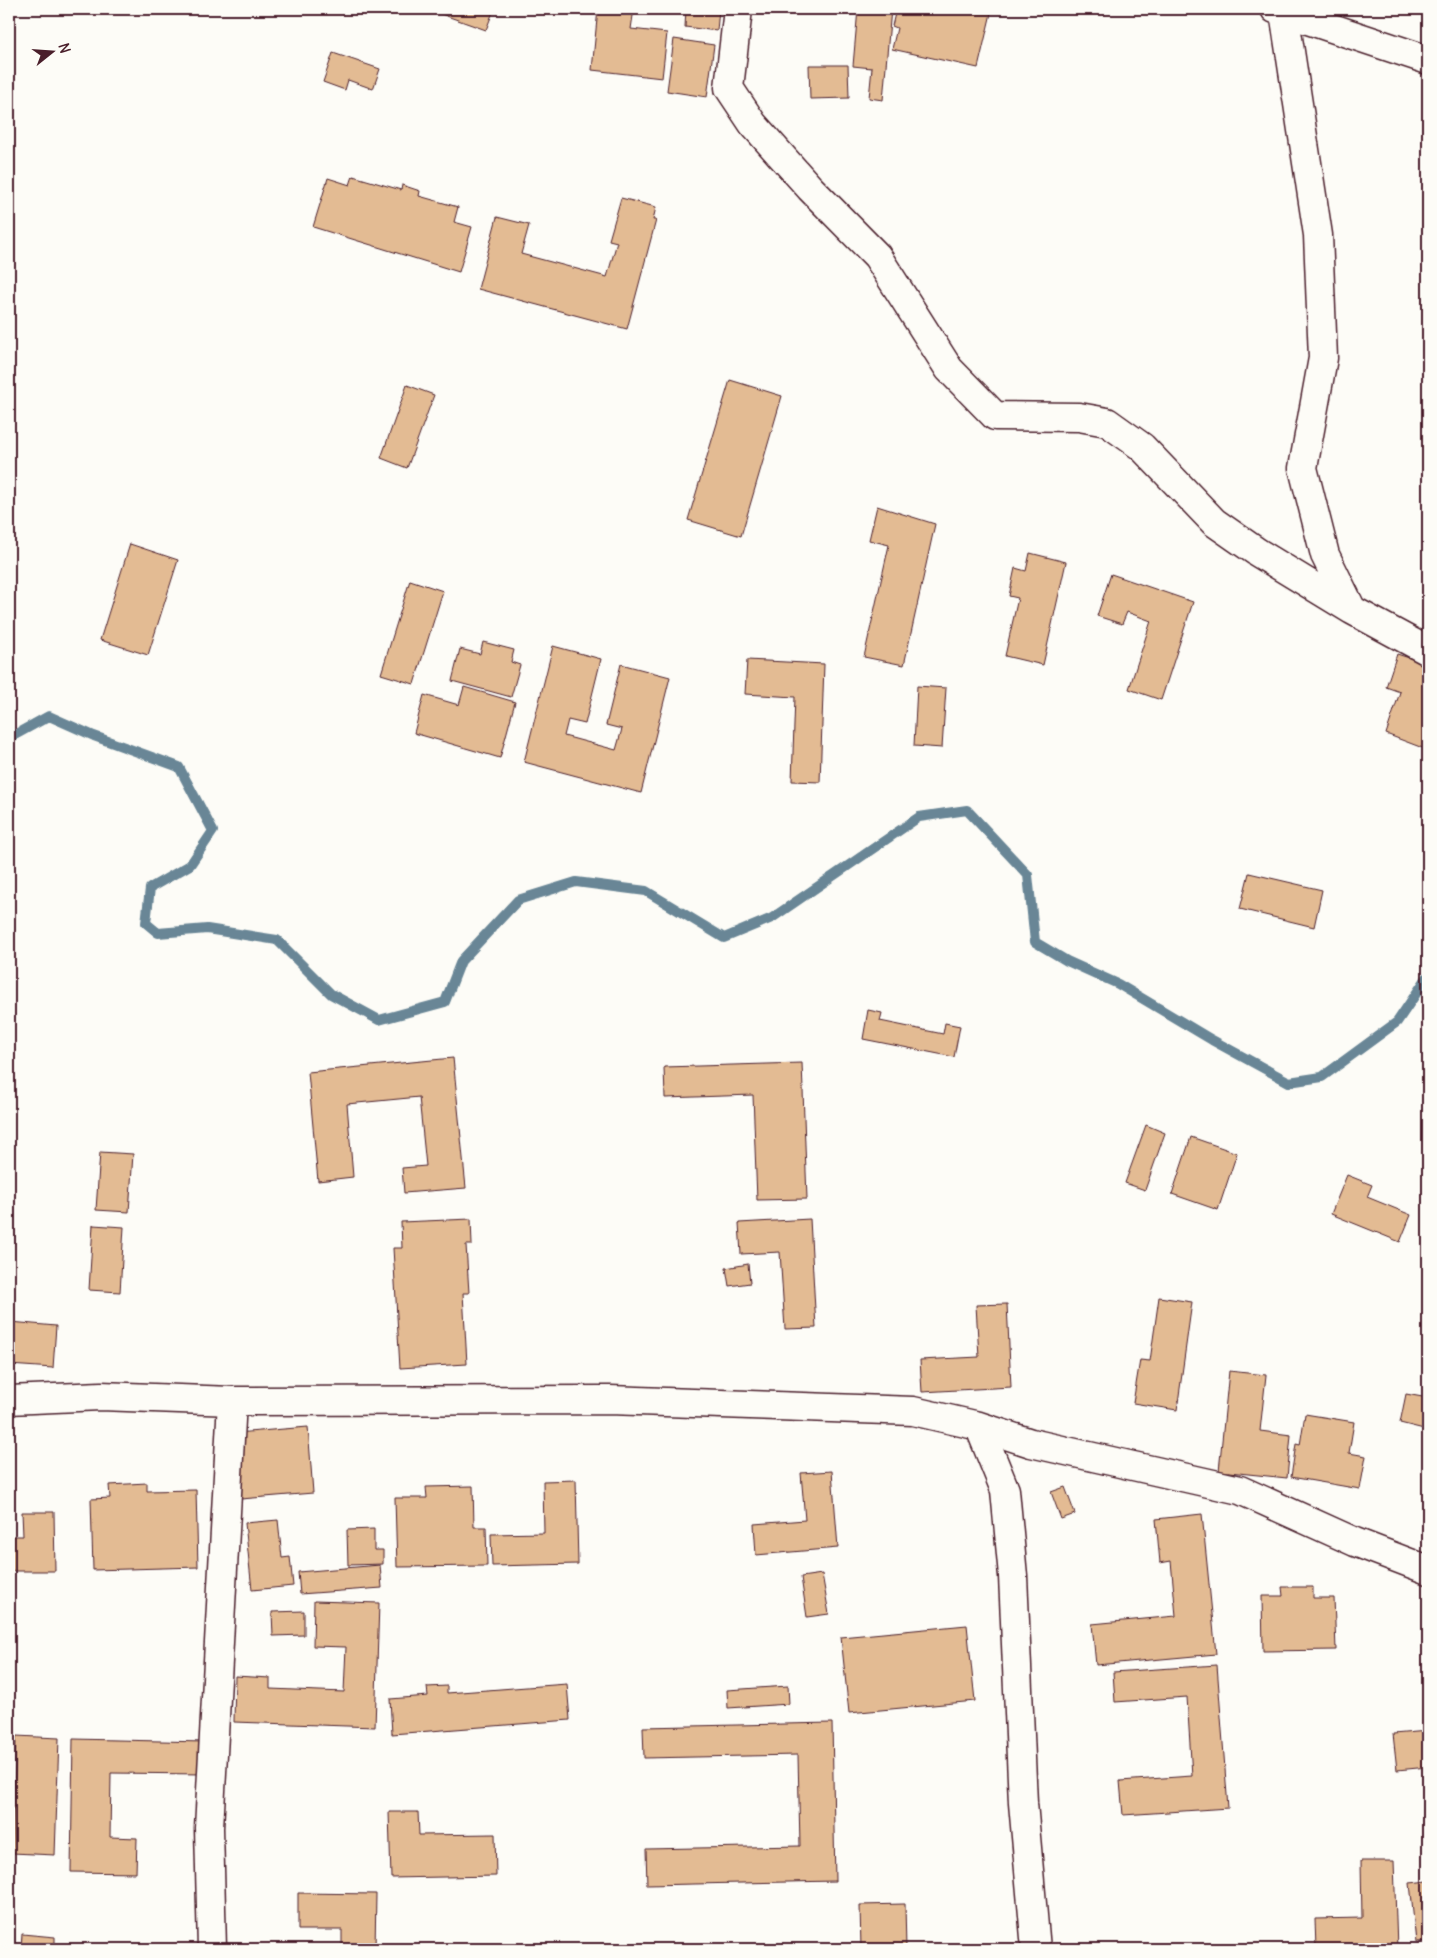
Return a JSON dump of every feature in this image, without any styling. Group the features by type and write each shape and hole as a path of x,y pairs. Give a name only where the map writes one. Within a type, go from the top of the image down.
{"street":[{"path":"738,9 729,88 753,124 810,188 877,256 950,369 995,416 1079,417 1108,422 1142,447 1214,522 1257,552 1352,610 1428,651"},
{"path":"1352,610 1324,555 1303,468 1323,358 1318,236 1279,10 1428,60"},
{"path":"9,1400 101,1396 232,1401 620,1400 913,1411 979,1426 1031,1443 1240,1490 1355,1542 1428,1570"},
{"path":"212,1949 209,1828 232,1401"},
{"path":"979,1426 1005,1490 1013,1576 1023,1803 1036,1949"}],"building":[{"path":"427,9 494,9 486,30"},
{"path":"598,9 634,9 631,29 667,33 662,78 592,70"},
{"path":"686,9 719,9 717,31 685,27"},
{"path":"858,9 891,9 883,100 869,98 872,68 853,66"},
{"path":"896,9 992,9 978,68 892,49 897,28 892,26"},
{"path":"674,39 714,45 707,97 667,91"},
{"path":"333,53 380,69 373,89 348,80 345,90 323,82"},
{"path":"809,65 848,65 849,98 810,99"},
{"path":"353,176 401,190 402,185 420,191 419,196 458,207 454,222 472,227 459,272 313,227 328,178 350,185"},
{"path":"621,198 656,207 653,220 656,220 627,329 478,289 497,217 529,225 521,254 607,277 617,242 609,240"},
{"path":"730,380 782,396 741,536 688,520"},
{"path":"407,385 434,395 407,468 381,458"},
{"path":"877,506 935,524 904,665 864,657 889,545 869,540"},
{"path":"130,544 178,560 148,655 100,640"},
{"path":"1030,553 1066,562 1043,665 1005,656 1018,598 1009,596 1015,568 1026,571"},
{"path":"1111,574 1193,602 1161,700 1129,689 1151,621 1127,612 1122,624 1097,616"},
{"path":"410,580 443,591 414,684 381,674"},
{"path":"483,642 514,650 511,662 520,665 511,697 452,681 460,649 480,654"},
{"path":"553,646 601,659 585,724 568,720 564,736 616,750 622,729 606,725 621,664 670,677 641,793 524,762"},
{"path":"1397,654 1428,664 1428,750 1386,734 1400,692 1386,687"},
{"path":"747,660 824,664 820,782 792,781 795,697 745,694"},
{"path":"917,686 946,688 942,748 914,746"},
{"path":"464,687 515,702 500,758 414,733 424,695 459,705"},
{"path":"1249,873 1322,890 1314,927 1240,909"},
{"path":"868,1010 882,1013 880,1021 943,1034 945,1023 960,1026 954,1057 863,1039"},
{"path":"453,1058 466,1188 404,1193 402,1168 426,1166 419,1097 347,1104 353,1177 318,1181 308,1072"},
{"path":"802,1063 807,1199 757,1200 753,1095 665,1098 664,1067"},
{"path":"1146,1125 1165,1133 1145,1190 1125,1183"},
{"path":"1191,1137 1237,1153 1218,1210 1172,1194"},
{"path":"100,1152 133,1154 129,1212 96,1210"},
{"path":"1347,1175 1372,1185 1367,1197 1411,1215 1400,1242 1331,1214"},
{"path":"471,1219 472,1245 466,1245 469,1293 463,1293 467,1364 400,1368 393,1248 402,1248 401,1222"},
{"path":"810,1219 816,1328 785,1329 780,1252 741,1254 739,1223"},
{"path":"93,1225 124,1227 120,1292 89,1290"},
{"path":"748,1264 750,1283 729,1286 726,1268"},
{"path":"1159,1297 1192,1302 1177,1410 1133,1403 1140,1360 1150,1361"},
{"path":"9,1304 11,1304 10,1322 56,1326 53,1368 9,1365"},
{"path":"1007,1304 1011,1387 922,1392 920,1360 979,1357 976,1305"},
{"path":"1428,1366 1428,1381 1425,1381"},
{"path":"1229,1371 1266,1375 1260,1431 1291,1435 1287,1478 1219,1471"},
{"path":"1406,1394 1428,1398 1428,1430 1400,1423"},
{"path":"1305,1414 1354,1422 1349,1453 1366,1456 1360,1489 1291,1477 1296,1444 1300,1445"},
{"path":"308,1427 313,1493 241,1499 236,1433"},
{"path":"832,1471 838,1548 756,1555 754,1524 805,1520 801,1473"},
{"path":"576,1480 578,1564 492,1566 491,1534 544,1533 543,1481"},
{"path":"147,1483 147,1491 196,1490 198,1567 93,1570 91,1499 110,1498 109,1485"},
{"path":"473,1486 474,1527 486,1527 487,1566 397,1567 395,1498 427,1498 426,1487"},
{"path":"1065,1487 1075,1514 1061,1519 1051,1492"},
{"path":"22,1512 54,1512 55,1571 9,1571 9,1536 23,1536"},
{"path":"1202,1514 1216,1654 1096,1665 1092,1624 1176,1616 1171,1561 1160,1563 1156,1519"},
{"path":"278,1520 282,1558 290,1557 293,1586 252,1590 245,1523"},
{"path":"374,1529 374,1550 383,1550 383,1564 348,1565 347,1530"},
{"path":"380,1565 382,1588 300,1594 298,1572"},
{"path":"822,1574 829,1614 807,1617 801,1577"},
{"path":"1282,1587 1313,1587 1313,1598 1334,1598 1336,1650 1263,1651 1262,1596 1283,1596"},
{"path":"314,1601 379,1603 375,1727 234,1722 235,1676 270,1678 270,1689 344,1692 346,1647 313,1646"},
{"path":"304,1611 304,1635 273,1636 272,1612"},
{"path":"967,1625 975,1701 849,1713 841,1637"},
{"path":"1217,1665 1228,1808 1123,1815 1120,1781 1192,1776 1187,1697 1115,1702 1113,1672"},
{"path":"567,1684 570,1720 392,1734 390,1699 428,1696 427,1687 447,1686 447,1693"},
{"path":"788,1686 789,1704 728,1708 727,1690"},
{"path":"832,1723 835,1881 647,1885 646,1849 800,1846 798,1755 644,1758 643,1727"},
{"path":"1428,1731 1428,1767 1397,1770 1393,1734"},
{"path":"16,1736 59,1738 55,1855 12,1853"},
{"path":"73,1739 204,1742 204,1774 111,1773 110,1837 137,1838 136,1873 71,1872"},
{"path":"389,1812 418,1812 419,1835 495,1834 496,1876 391,1878"},
{"path":"1361,1861 1394,1861 1397,1949 1316,1949 1315,1919 1362,1918"},
{"path":"1428,1881 1428,1941 1416,1942 1410,1883"},
{"path":"298,1893 376,1894 375,1949 342,1949 342,1930 298,1930"},
{"path":"905,1904 906,1949 861,1949 860,1905"},
{"path":"22,1934 55,1937 55,1949 21,1949"}],"waterway":[{"path":"9,738 49,716 94,736 179,767 213,831 190,865 150,888 146,923 158,933 207,929 277,940 331,994 379,1020 445,1002 461,961 518,900 576,882 646,891 724,938 772,918 919,817 967,810 1028,875 1035,942 1067,961 1118,984 1212,1040 1289,1082 1322,1077 1397,1022 1428,976"}]}
